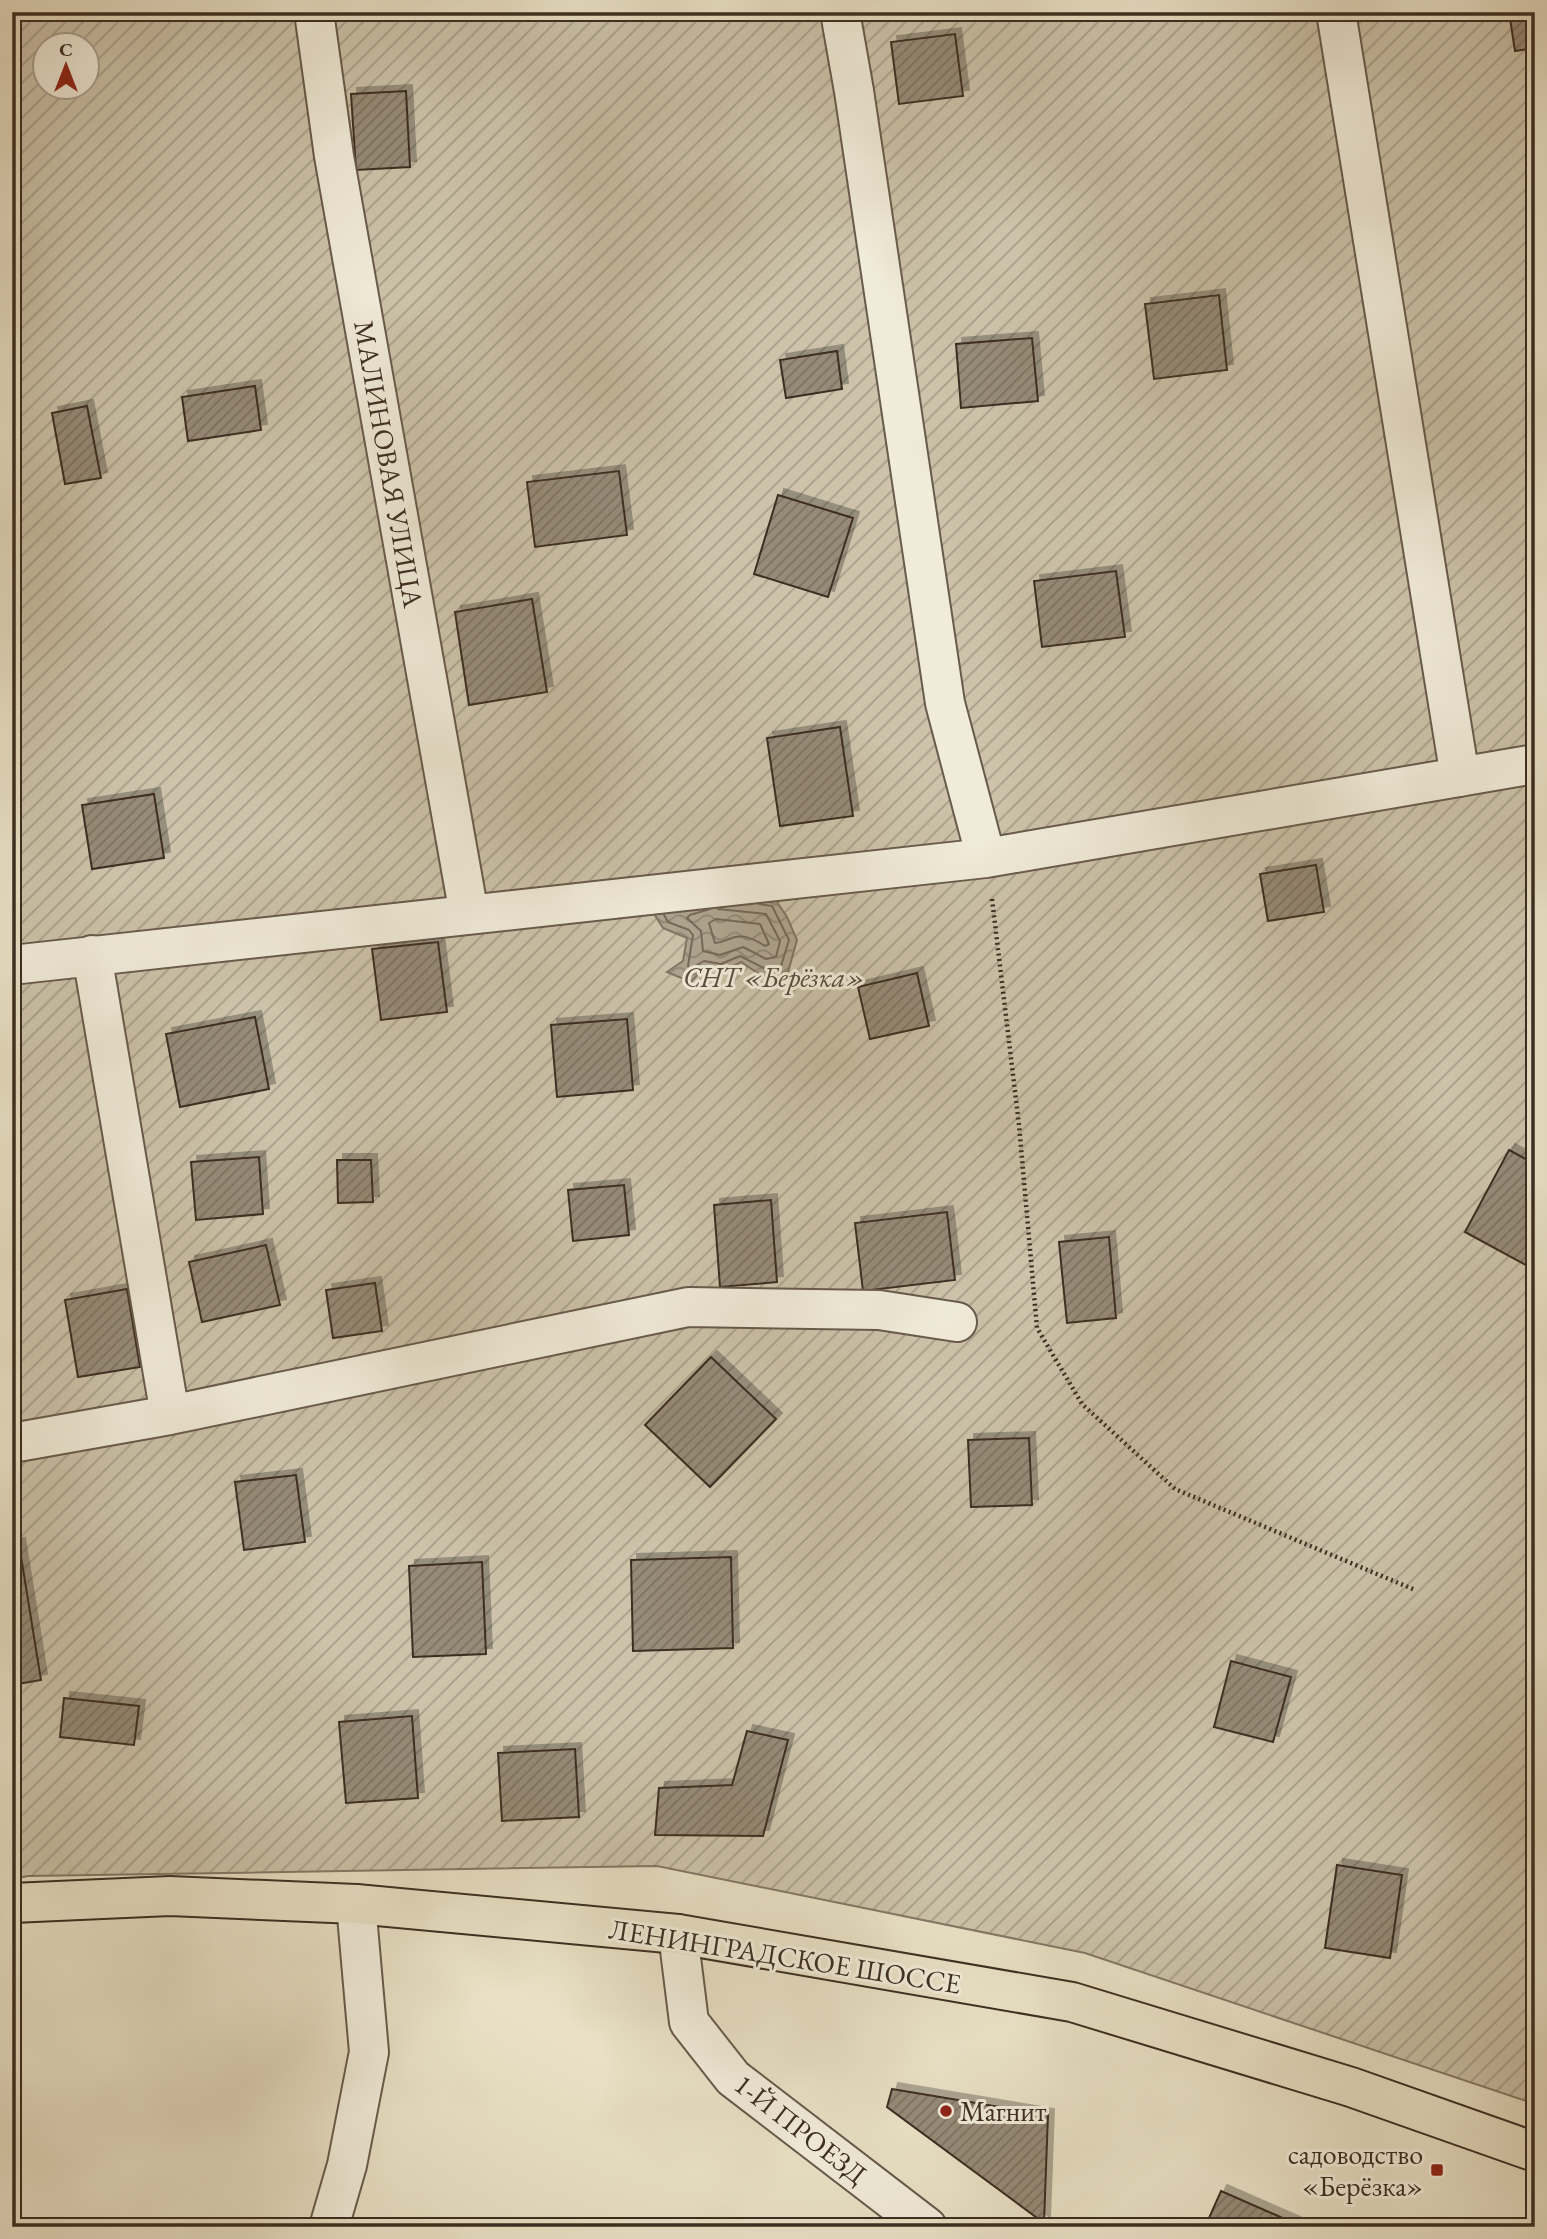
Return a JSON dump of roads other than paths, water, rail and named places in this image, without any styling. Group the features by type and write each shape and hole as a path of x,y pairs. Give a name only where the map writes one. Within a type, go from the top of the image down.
{"main road":[{"name":"ЛЕНИНГРАДСКОЕ ШОССЕ","path":"12,1903 170,1896 356,1904 678,1934 1072,2002 1351,2087 1535,2152"}],"street":[{"name":"МАЛИНОВАЯ УЛИЦА","path":"314,12 334,156 469,915"},
{"path":"839,12 856,105 945,703 986,858"},
{"path":"1336,12 1460,777"},
{"path":"12,965 986,858 1535,764"},
{"path":"92,955 170,1415"},
{"path":"12,1443 170,1415 688,1307 879,1310 957,1322"},
{"path":"329,2227 347,2165 369,2052 356,1904"},
{"name":"1-Й ПРОЕЗД","path":"678,1934 689,2022 733,2078 927,2227"}],"water":[{"path":"775,899 797,940 788,972 762,976 741,962 722,972 705,967 691,982 667,972 683,961 687,938 663,928 651,909"}],"place":[{"name":"Магнит","path":"946,2111"},
{"name":"садоводство «Берёзка»","path":"1437,2170"}],"park label":[{"name":"СНТ «Берёзка»","path":"774,977"}]}
